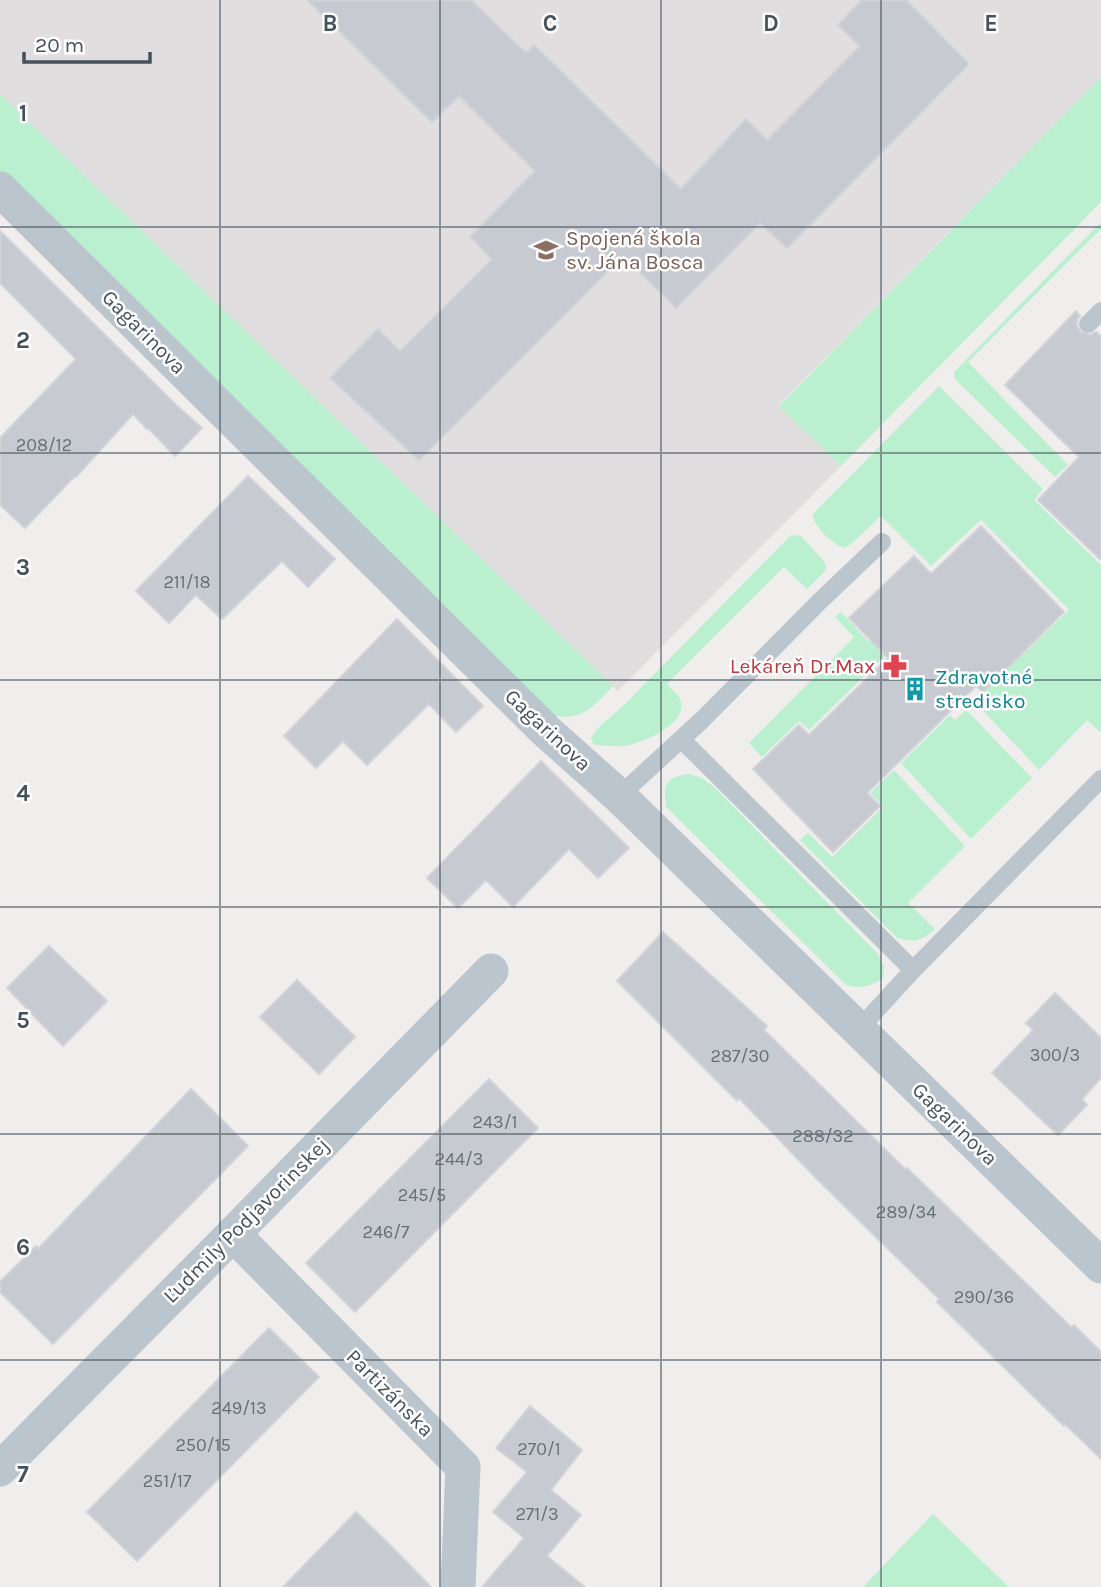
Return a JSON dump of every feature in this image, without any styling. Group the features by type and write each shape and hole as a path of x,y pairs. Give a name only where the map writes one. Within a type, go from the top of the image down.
{"street":[{"name":"Gagarinova","path":"0,189 546,731 619,796 1101,1266"},
{"name":"Ľudmily Podjavorinskej","path":"0,1469 491,971"},
{"name":"Partizánska","path":"233,1234 463,1467 458,1587"}],"lane":[{"path":"619,796 882,542"},
{"path":"681,739 913,970"},
{"path":"858,1030 913,970 1101,779"}],"shaded area":[{"name":"Spojená škola sv. Jána Bosca","path":"0,0 1101,0 1101,77 779,405 841,466 618,691 0,94"}],"green space":[{"path":"1101,77 1101,202 841,466 779,406"},
{"path":"0,94 613,686 599,701 577,715 559,717 548,714 0,175"},
{"path":"1101,222 1101,229 968,362 1068,465 1055,477 955,379 954,372"},
{"path":"939,386 1043,489 1034,500 1101,565 1101,733 1087,720 1039,770 974,701 1069,610 981,520 931,566 881,516 844,548 825,534 812,515"},
{"path":"791,535 801,536 824,561 825,571 807,589 784,567 667,684 679,697 681,706 679,715 663,730 631,744 594,745 591,738 598,728 625,704"},
{"path":"841,612 868,641 882,629 897,644 809,730 799,721 762,757 749,743 854,637 835,617"},
{"path":"966,710 1032,778 971,839 901,763 950,715 955,720"},
{"path":"894,770 965,846 908,903 935,929 913,941 897,938 800,840 808,833 832,857 883,807 870,793"},
{"path":"688,774 700,777 714,787 878,954 884,967 883,978 865,986 845,984 666,807 667,784 674,778"},
{"path":"933,1514 1009,1587 863,1587"}],"building":[{"path":"307,0 471,0 526,53 534,45 681,189 746,119 767,140 860,46 838,25 862,0 906,0 969,64 787,248 760,223 676,308 623,256 419,460 330,378 378,329 400,351 492,259 470,237 535,171 459,96 432,122"},
{"path":"0,231 202,428 175,456 133,414 25,528 0,505 0,438 76,359 0,283"},
{"path":"1076,311 1080,316 1077,326 1081,332 1090,335 1096,332 1101,336 1101,560 1038,500 1079,457 1005,385"},
{"path":"248,476 335,559 308,587 282,561 222,619 196,595 169,623 136,591"},
{"name":"Zdravotné stredisko","path":"981,526 1064,612 983,692 976,686 867,793 880,806 833,852 753,769 799,725 809,735 888,658 849,618 914,556 931,574"},
{"path":"397,619 483,706 456,732 429,704 367,765 343,741 316,768 284,736"},
{"path":"541,761 629,848 598,878 569,849 513,907 486,880 458,908 427,878"},
{"path":"663,932 767,1026 764,1030 906,1170 907,1168 1071,1327 1074,1325 1101,1352 1101,1459 937,1302 939,1299 739,1098 737,1101 617,981"},
{"path":"49,946 107,1001 63,1046 7,988"},
{"path":"297,980 355,1037 319,1074 260,1017"},
{"path":"1055,993 1101,1038 1101,1078 1082,1099 1087,1105 1058,1135 992,1073 1033,1030 1026,1023"},
{"path":"489,1079 538,1128 355,1312 306,1263"},
{"path":"191,1089 248,1146 53,1344 0,1292 0,1282 36,1246 38,1249"},
{"path":"269,1328 319,1377 137,1561 87,1512"},
{"path":"530,1406 582,1450 551,1490 581,1515 547,1556 585,1587 482,1587 524,1538 493,1512 527,1472 496,1448"},
{"path":"356,1512 392,1547 431,1587 283,1587"}],"place":[{"name":"Spojená škola sv. Jána Bosca","path":"546,250"},
{"name":"Lekáreň Dr.Max","path":"895,666"},
{"name":"Zdravotné stredisko","path":"915,689"}]}
